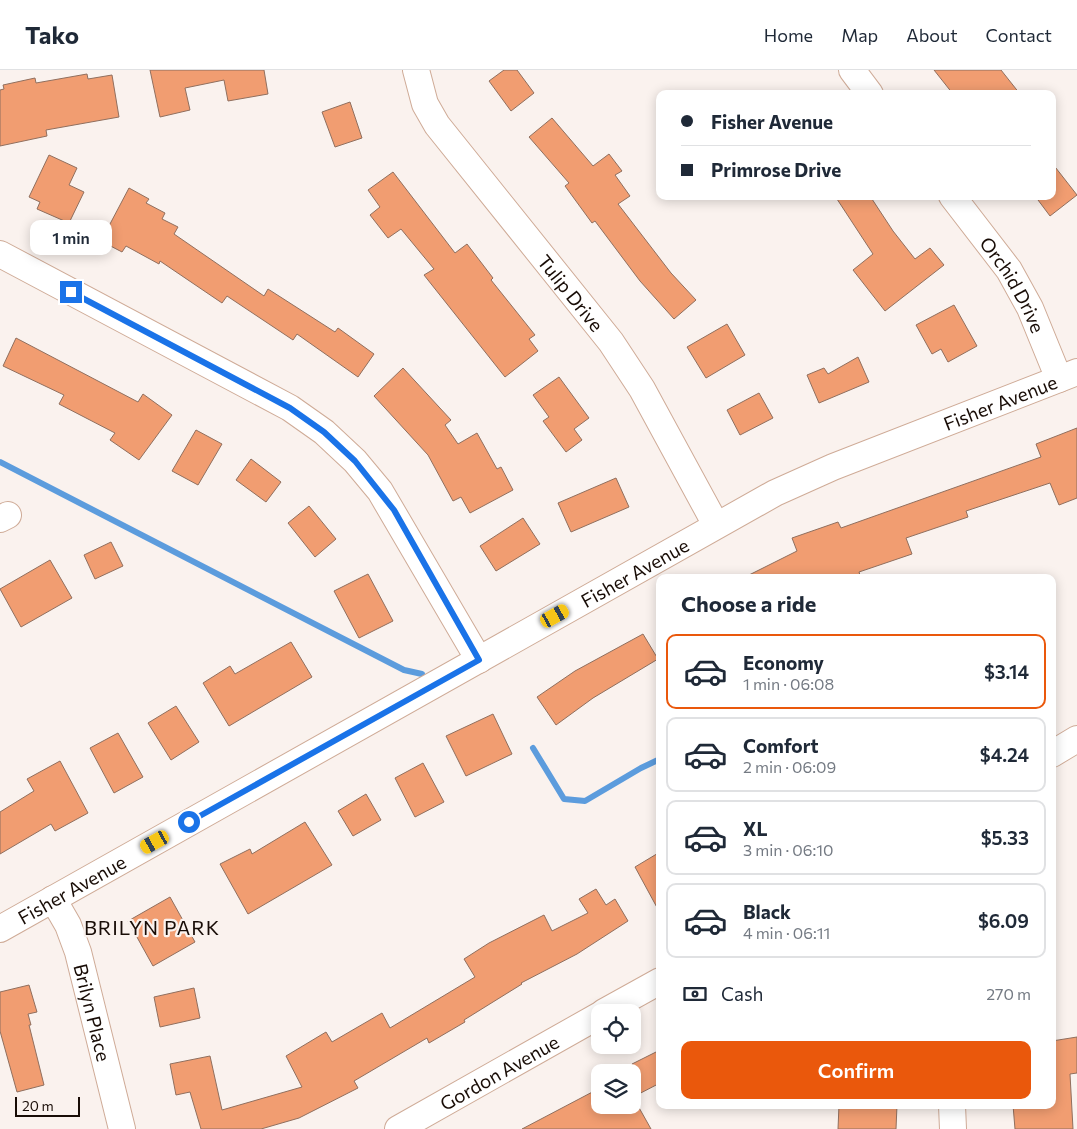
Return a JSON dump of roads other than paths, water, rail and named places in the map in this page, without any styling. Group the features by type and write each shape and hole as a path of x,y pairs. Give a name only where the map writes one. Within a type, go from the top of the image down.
{"street":[{"name":"Tulip Drive","path":"416,70 425,104 437,125 611,342 642,389 716,524"},
{"path":"852,70 867,90"},
{"name":"Orchid Drive","path":"955,200 1009,270 1068,376"},
{"path":"0,254 290,408 324,432 355,461 389,504 479,660"},
{"name":"Fisher Avenue","path":"0,929 774,493 833,467 1068,376"},
{"path":"1056,752 1077,739"},
{"name":"Brilyn Place","path":"53,899 68,925 78,952 122,1129"},
{"path":"618,1004 656,983"},
{"name":"Gordon Avenue","path":"398,1129 591,1020"},
{"path":"952,1109 953,1129"}],"waterway":[{"path":"0,462 404,670 422,674"},
{"path":"533,748 564,799 585,801 656,761"}],"district":[{"name":"BRILYN PARK","path":"152,927"}]}
